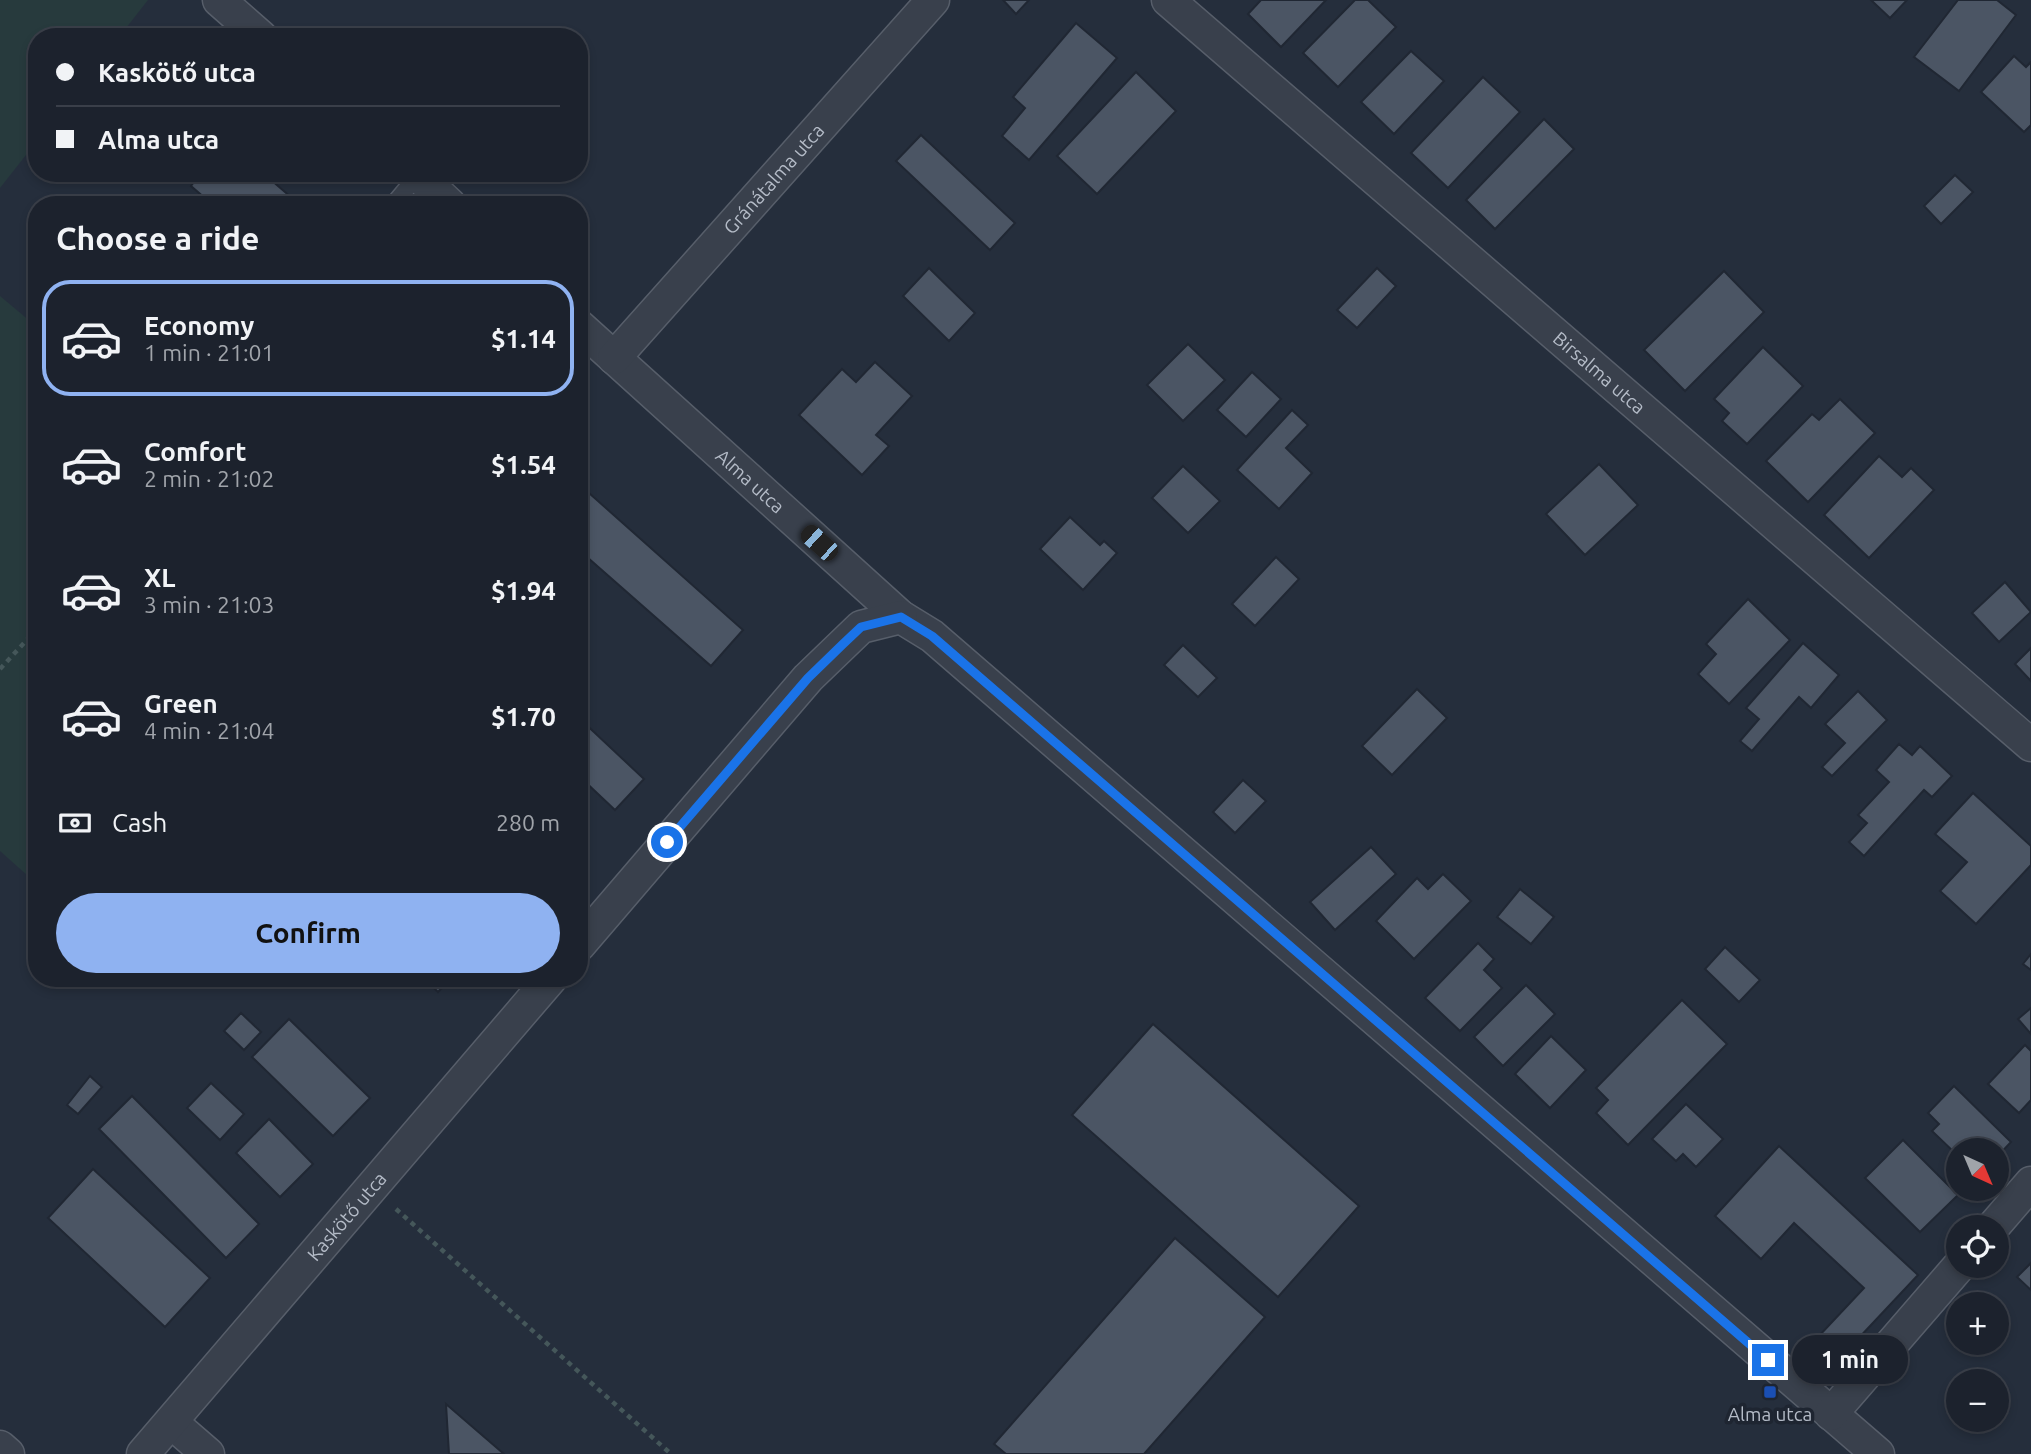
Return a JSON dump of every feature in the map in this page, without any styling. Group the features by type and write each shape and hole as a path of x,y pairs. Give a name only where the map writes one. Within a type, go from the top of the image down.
{"street":[{"path":"219,0 251,28"},
{"name":"Gránátalma utca","path":"614,358 933,0"},
{"name":"Birsalma utca","path":"1168,0 2031,745"},
{"path":"426,182 440,196"},
{"name":"Alma utca","path":"588,334 901,617 932,636 1878,1454"},
{"path":"588,935 808,678 861,627 901,617"},
{"name":"Kaskötő utca","path":"143,1454 543,987"},
{"path":"2003,1215 2031,1183"},
{"path":"1831,1414 1949,1278"},
{"path":"171,1422 208,1454"},
{"path":"0,1447 8,1454"}],"lane":[{"path":"400,196 411,182"}],"path":[{"path":"0,669 28,639"},
{"path":"372,1187 671,1454"}],"shaded area":[{"path":"0,0 148,0 126,28 28,28 28,152 0,188"},
{"path":"0,296 28,319 28,876 0,851"}],"building":[{"path":"1003,0 1029,0 1016,14"},
{"path":"1261,0 1326,0 1281,47 1248,14"},
{"path":"1355,0 1368,0 1396,27 1338,87 1303,53"},
{"path":"1871,0 1907,0 1890,18"},
{"path":"1958,0 1997,0 2016,15 1959,91 1914,57"},
{"path":"1076,23 1117,58 1029,160 1002,136 1025,108 1013,97"},
{"path":"1411,51 1444,81 1394,134 1361,102"},
{"path":"2014,56 2026,67 2031,62 2031,125 2024,132 1981,92"},
{"path":"1136,72 1176,111 1097,194 1057,156"},
{"path":"1483,77 1520,112 1448,188 1411,153"},
{"path":"1544,119 1574,149 1495,229 1466,200"},
{"path":"921,135 1015,223 990,250 896,161"},
{"path":"1955,175 1973,192 1941,224 1924,206"},
{"path":"194,182 273,182 290,196 203,196 191,186"},
{"path":"929,268 975,313 949,341 903,296"},
{"path":"1377,268 1396,286 1357,328 1337,310"},
{"path":"1724,271 1764,312 1685,391 1644,350"},
{"path":"1188,344 1225,380 1183,421 1147,385"},
{"path":"1763,347 1803,386 1747,444 1722,421 1729,413 1714,399"},
{"path":"875,362 912,396 876,435 889,446 862,475 799,415 842,369 856,382"},
{"path":"1252,372 1281,399 1246,437 1217,410"},
{"path":"1840,399 1875,433 1808,502 1766,461 1812,414 1819,420"},
{"path":"1292,410 1308,425 1286,448 1312,473 1279,509 1237,470"},
{"path":"1879,456 1902,477 1911,468 1934,490 1869,558 1824,515"},
{"path":"1599,464 1638,505 1585,555 1546,514"},
{"path":"1183,466 1220,501 1188,533 1152,498"},
{"path":"588,492 743,630 711,666 588,558"},
{"path":"1070,517 1100,545 1104,541 1117,553 1083,590 1040,549"},
{"path":"1276,557 1299,579 1255,626 1232,604"},
{"path":"2005,582 2031,612 1999,642 1972,613"},
{"path":"1748,599 1790,640 1729,704 1698,674 1716,654 1706,644"},
{"path":"1803,643 1839,675 1811,708 1799,697 1752,751 1740,741 1759,719 1746,708"},
{"path":"1183,645 1217,678 1198,697 1164,665"},
{"path":"2031,648 2031,681 2015,664"},
{"path":"1417,689 1447,718 1392,775 1362,746"},
{"path":"1858,691 1887,720 1832,776 1822,767 1845,743 1825,724"},
{"path":"588,726 644,779 615,810 588,784"},
{"path":"1899,744 1912,755 1920,746 1952,776 1932,797 1924,790 1864,856 1849,842 1867,823 1858,815 1889,782 1876,770"},
{"path":"1243,780 1266,801 1235,833 1213,812"},
{"path":"1973,793 2031,846 2031,865 1976,924 1940,891 1967,862 1935,834"},
{"path":"1371,847 1396,874 1335,930 1310,902"},
{"path":"1443,874 1471,901 1414,959 1376,921 1417,878 1428,889"},
{"path":"1520,889 1554,917 1531,944 1497,917"},
{"path":"1478,943 1494,959 1484,970 1502,988 1460,1031 1425,998"},
{"path":"1725,947 1760,980 1739,1002 1705,969"},
{"path":"2031,954 2031,970 2023,964"},
{"path":"1526,985 1555,1014 1503,1066 1474,1037"},
{"path":"1682,1000 1727,1044 1628,1145 1596,1113 1608,1100 1596,1088"},
{"path":"2031,1008 2031,1034 2018,1019"},
{"path":"241,1013 261,1032 244,1050 224,1031"},
{"path":"289,1019 370,1098 333,1136 252,1057"},
{"path":"1153,1024 1359,1206 1278,1297 1072,1115"},
{"path":"1551,1036 1586,1070 1550,1108 1515,1074"},
{"path":"2025,1045 2031,1051 2031,1100 2019,1113 1988,1084"},
{"path":"90,1076 102,1087 78,1114 67,1105"},
{"path":"211,1083 244,1114 220,1140 187,1108"},
{"path":"1954,1086 2007,1138 1946,1138 1946,1144 1932,1131 1939,1124 1928,1113"},
{"path":"132,1096 259,1224 226,1258 99,1129"},
{"path":"1686,1104 1723,1139 1696,1167 1683,1154 1676,1161 1652,1139"},
{"path":"269,1119 313,1164 280,1197 236,1153"},
{"path":"1903,1140 1946,1183 1946,1201 1952,1201 1920,1232 1865,1178"},
{"path":"1779,1146 1918,1275 1824,1375 1802,1354 1864,1288 1794,1223 1761,1259 1715,1216"},
{"path":"93,1169 210,1278 165,1327 48,1218"},
{"path":"1175,1238 1265,1317 1144,1454 1006,1454 994,1444"},
{"path":"2031,1263 2031,1290 2017,1277"},
{"path":"446,1404 504,1454 449,1454"}],"place":[{"name":"Alma utca","path":"1770,1392"}],"route":[{"path":"667,842 808,678 843,644 861,627 901,617 932,636 1768,1360"}]}
